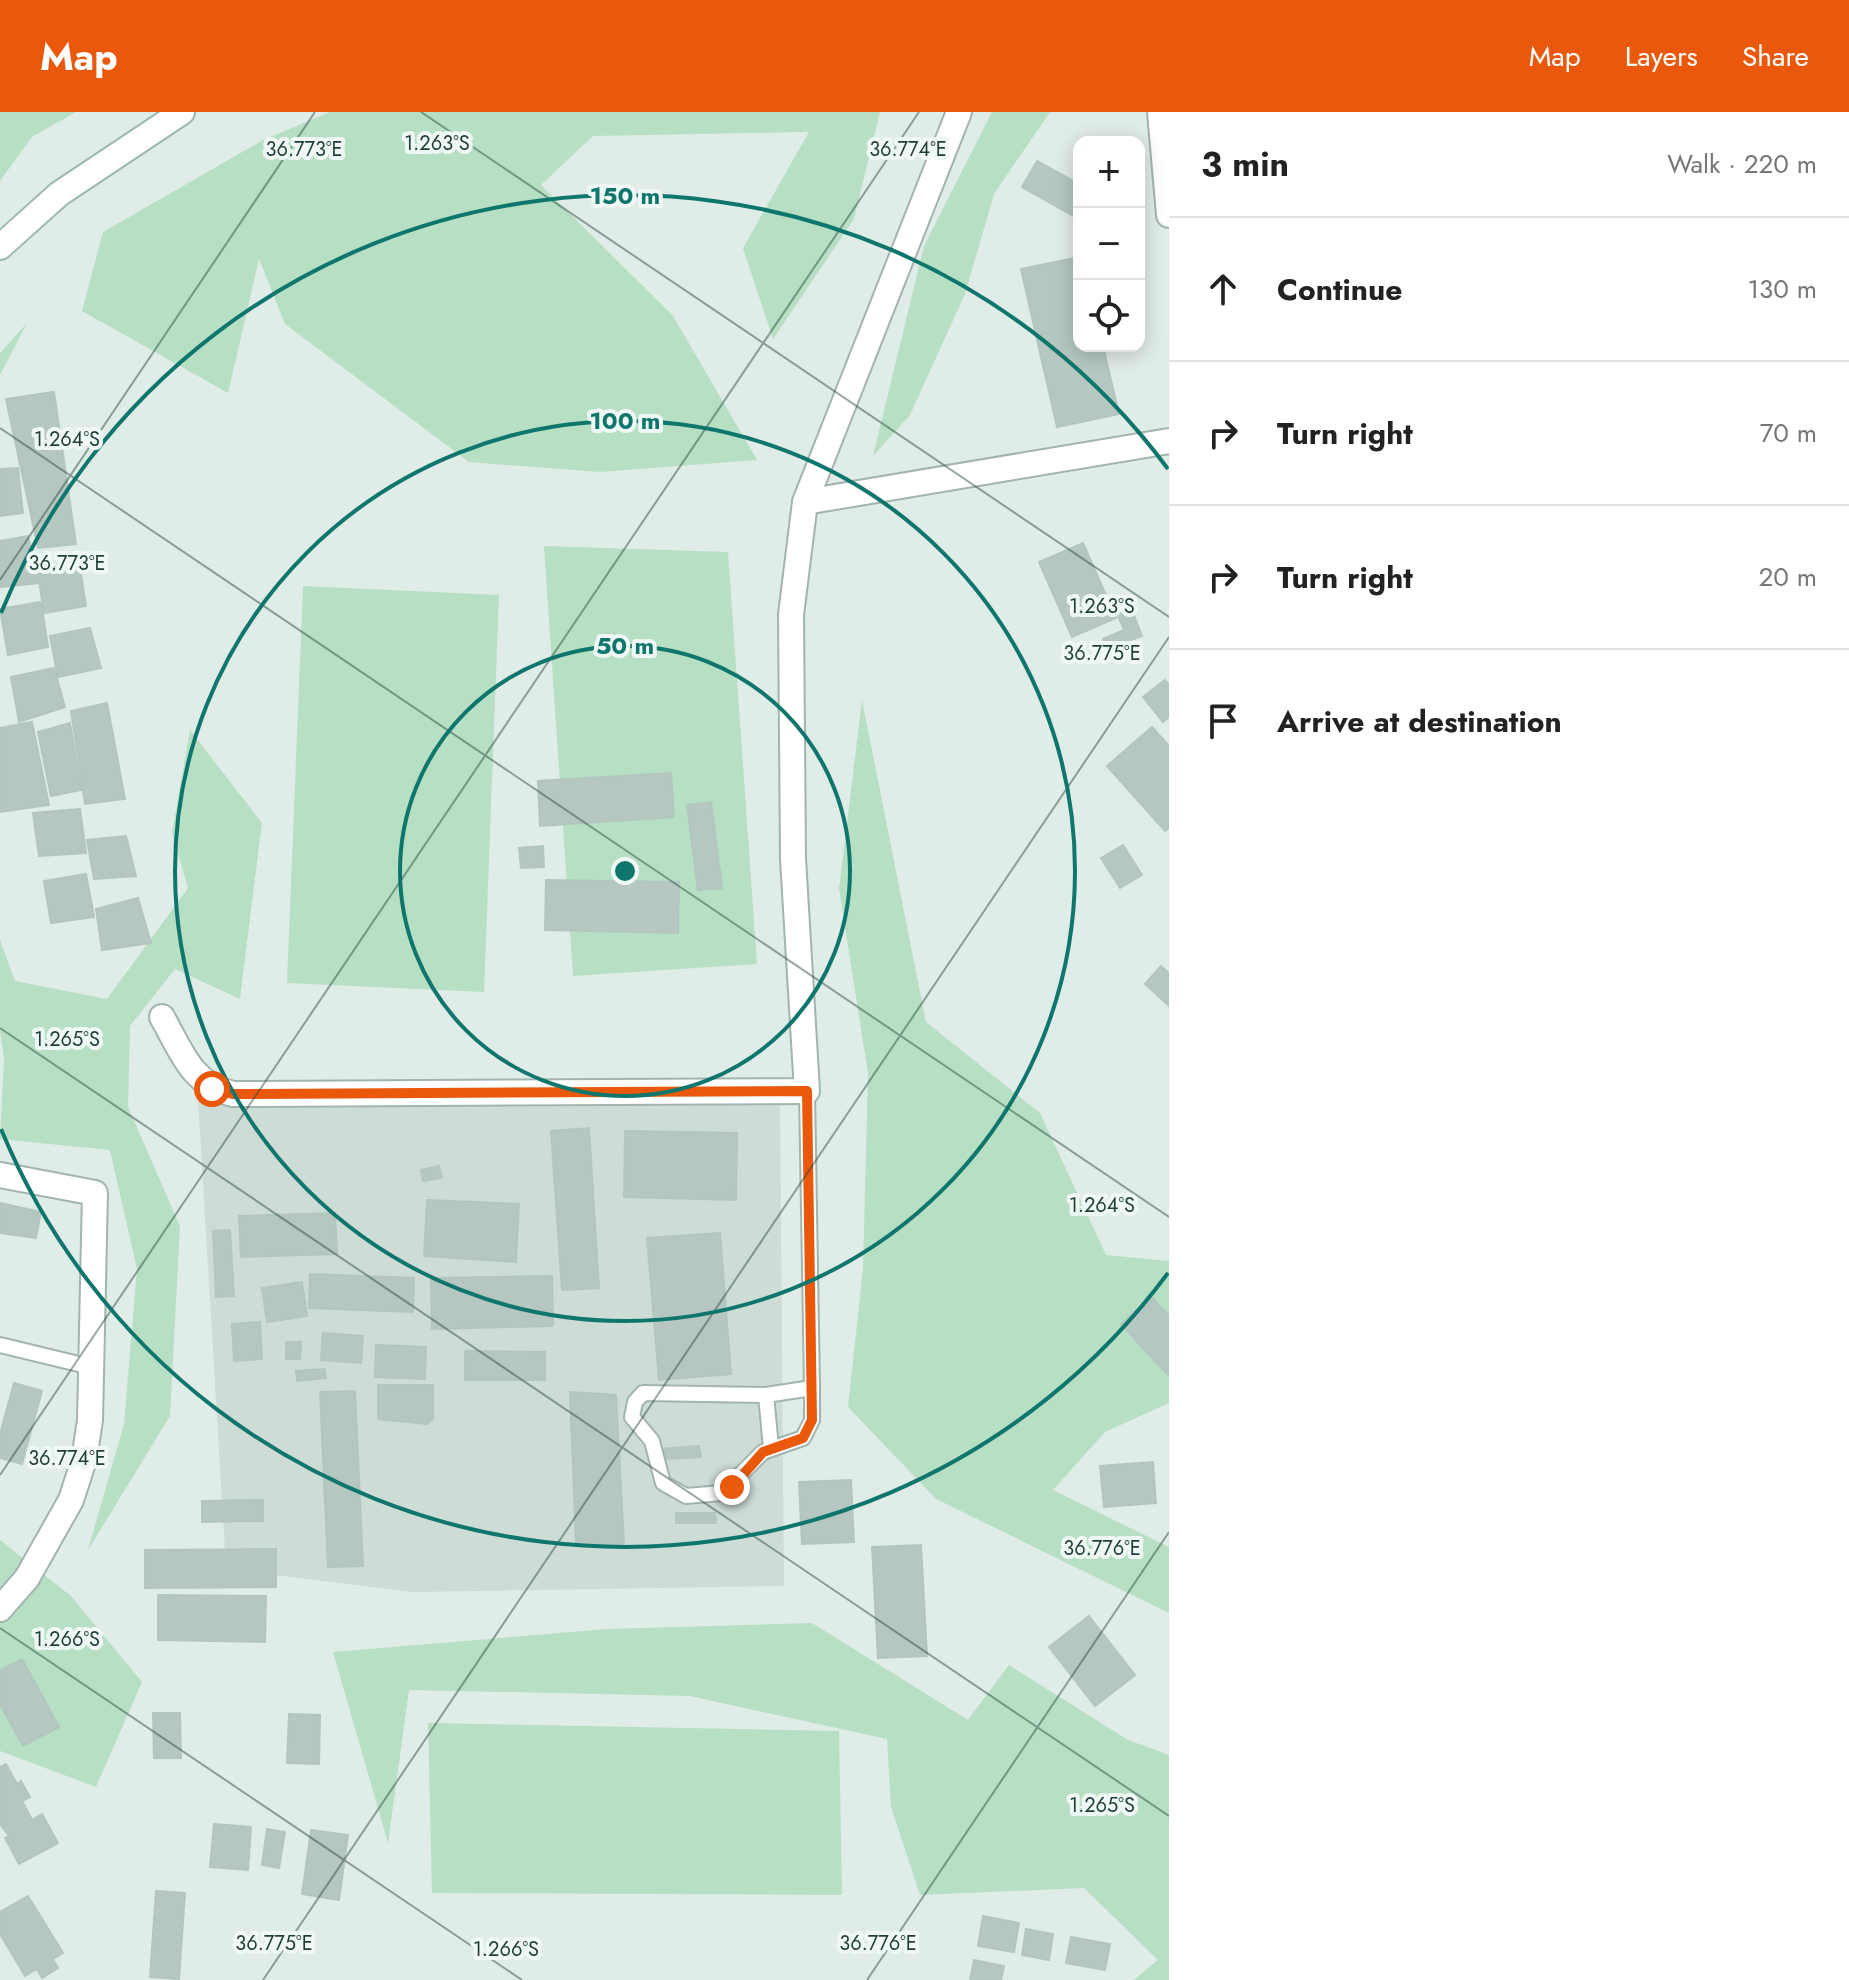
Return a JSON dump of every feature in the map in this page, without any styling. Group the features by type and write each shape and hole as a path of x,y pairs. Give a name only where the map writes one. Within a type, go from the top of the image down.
{"street":[{"path":"0,247 59,194 182,112"},
{"path":"162,1017 200,1079 212,1089 233,1094 807,1091 793,859 791,630 805,502 959,112"},
{"path":"1160,112 1169,215"},
{"path":"805,502 1169,441"},
{"path":"0,1175 95,1193 90,1420 84,1460 71,1500 27,1578 0,1609"}],"lane":[{"path":"807,1091 812,1388 812,1420 808,1431 796,1442 771,1448 722,1493 686,1496 663,1483 652,1441 632,1417 635,1402 643,1393 766,1395 812,1388"},
{"path":"0,1345 91,1367"},
{"path":"766,1395 771,1448"}],"shaded area":[{"path":"780,1098 784,1586 412,1592 226,1569 198,1099"}],"green space":[{"path":"0,112 76,112 32,137 0,181"},
{"path":"330,112 880,112 854,219 773,339 743,248 809,132 593,136 541,185 673,316 757,460 600,472 469,462 285,324 259,259 228,393 82,311 103,232 263,140"},
{"path":"992,112 1050,112 994,194 965,294 910,415 873,456 924,246"},
{"path":"27,323 0,375 0,353"},
{"path":"544,546 728,552 757,964 573,976"},
{"path":"303,586 499,595 484,992 287,983"},
{"path":"862,700 926,1022 1040,1113 1106,1255 1169,1261 1169,1403 1105,1432 1053,1490 1169,1547 1169,1613 936,1499 848,1407 863,1269 868,1073 839,889"},
{"path":"190,730 262,823 240,999 175,969 130,1026 128,1107 180,1226 170,1416 88,1550 124,1424 137,1269 110,1150 0,1139 4,1059 0,1031 0,940 15,981 107,999 188,888 172,833"},
{"path":"0,1540 71,1596 142,1682 96,1787 0,1751"},
{"path":"812,1623 968,1720 1009,1665 1128,1740 1169,1755 1169,1980 1134,1980 1158,1960 1084,1888 920,1895 891,1807 887,1739 690,1696 409,1690 388,1843 333,1652 607,1629"},
{"path":"428,1723 839,1731 842,1895 432,1893"}],"building":[{"path":"1037,161 1073,181 1073,216 1022,187"},
{"path":"1073,258 1073,352 1104,352 1119,414 1057,427 1021,269"},
{"path":"54,392 76,544 38,548 6,399"},
{"path":"18,468 23,513 0,516 0,469"},
{"path":"28,536 39,583 0,587 0,541"},
{"path":"1083,543 1116,618 1072,637 1039,562"},
{"path":"79,561 86,606 44,613 37,568"},
{"path":"41,602 48,647 8,655 0,609"},
{"path":"1130,605 1142,636 1107,649 1103,639 1124,630 1116,611"},
{"path":"90,628 101,668 58,677 50,636"},
{"path":"54,668 65,707 19,722 11,677"},
{"path":"1165,680 1169,685 1169,717 1163,722 1143,697"},
{"path":"107,703 125,799 85,804 71,711"},
{"path":"32,722 49,805 0,812 0,728"},
{"path":"70,723 81,790 51,796 38,732"},
{"path":"1152,727 1169,746 1169,828 1165,831 1107,766"},
{"path":"671,773 674,817 540,826 538,781"},
{"path":"711,802 722,888 698,890 687,805"},
{"path":"80,809 86,853 39,856 33,813"},
{"path":"126,836 136,876 94,879 87,840"},
{"path":"1123,845 1142,875 1120,888 1101,858"},
{"path":"543,846 544,867 521,868 519,848"},
{"path":"86,874 94,917 51,923 44,881"},
{"path":"546,880 679,882 678,933 545,930"},
{"path":"138,898 151,943 102,950 96,909"},
{"path":"1161,966 1169,973 1169,1006 1145,984"},
{"path":"589,1128 599,1288 562,1290 551,1131"},
{"path":"625,1131 737,1133 736,1200 624,1197"},
{"path":"439,1166 442,1178 423,1181 421,1170"},
{"path":"427,1200 519,1204 516,1262 424,1256"},
{"path":"0,1203 41,1212 36,1238 0,1233"},
{"path":"335,1213 337,1254 241,1257 239,1216"},
{"path":"230,1230 234,1296 216,1297 213,1231"},
{"path":"720,1233 731,1374 659,1380 647,1238"},
{"path":"310,1274 414,1278 413,1312 309,1308"},
{"path":"552,1276 553,1326 432,1329 431,1278"},
{"path":"302,1282 307,1316 267,1322 262,1288"},
{"path":"1151,1297 1169,1316 1169,1376 1121,1324"},
{"path":"260,1322 262,1359 234,1361 232,1324"},
{"path":"323,1333 363,1336 361,1363 321,1360"},
{"path":"286,1342 301,1342 300,1359 286,1359"},
{"path":"376,1345 426,1347 425,1379 375,1377"},
{"path":"465,1351 545,1352 545,1380 465,1380"},
{"path":"325,1369 326,1378 297,1381 296,1371"},
{"path":"14,1383 42,1391 22,1464 0,1458 0,1434"},
{"path":"378,1385 433,1385 433,1419 427,1424 378,1419"},
{"path":"355,1391 363,1566 328,1567 320,1392"},
{"path":"570,1392 616,1395 624,1544 576,1545"},
{"path":"699,1446 701,1457 662,1459 660,1449"},
{"path":"1153,1462 1156,1503 1104,1507 1100,1466"},
{"path":"851,1480 854,1542 802,1544 799,1482"},
{"path":"263,1500 263,1521 202,1522 202,1501"},
{"path":"676,1513 715,1513 716,1523 676,1523"},
{"path":"921,1545 927,1656 878,1658 872,1547"},
{"path":"276,1549 276,1587 145,1588 145,1550"},
{"path":"158,1595 266,1596 265,1642 158,1640"},
{"path":"1089,1616 1135,1675 1095,1706 1049,1647"},
{"path":"22,1659 59,1727 23,1746 0,1704 0,1671"},
{"path":"153,1713 180,1713 181,1758 154,1758"},
{"path":"289,1714 320,1715 319,1764 287,1763"},
{"path":"6,1764 17,1784 21,1781 30,1797 22,1801 32,1820 42,1814 58,1843 19,1864 5,1838 9,1836 0,1824 0,1767"},
{"path":"214,1824 251,1827 248,1870 210,1867"},
{"path":"267,1829 285,1832 279,1868 262,1865"},
{"path":"311,1830 348,1835 339,1900 302,1894"},
{"path":"156,1891 185,1893 179,1979 150,1977"},
{"path":"28,1896 63,1953 53,1959 58,1968 42,1978 37,1969 25,1976 0,1934 0,1912"},
{"path":"983,1916 1019,1923 1014,1952 978,1946"},
{"path":"1026,1929 1053,1934 1049,1960 1022,1955"},
{"path":"1071,1937 1110,1944 1105,1970 1066,1963"},
{"path":"974,1960 1004,1966 1001,1980 970,1980"}],"route":[{"path":"212,1089 233,1094 807,1091 812,1420 803,1438 763,1452 732,1487"}]}
